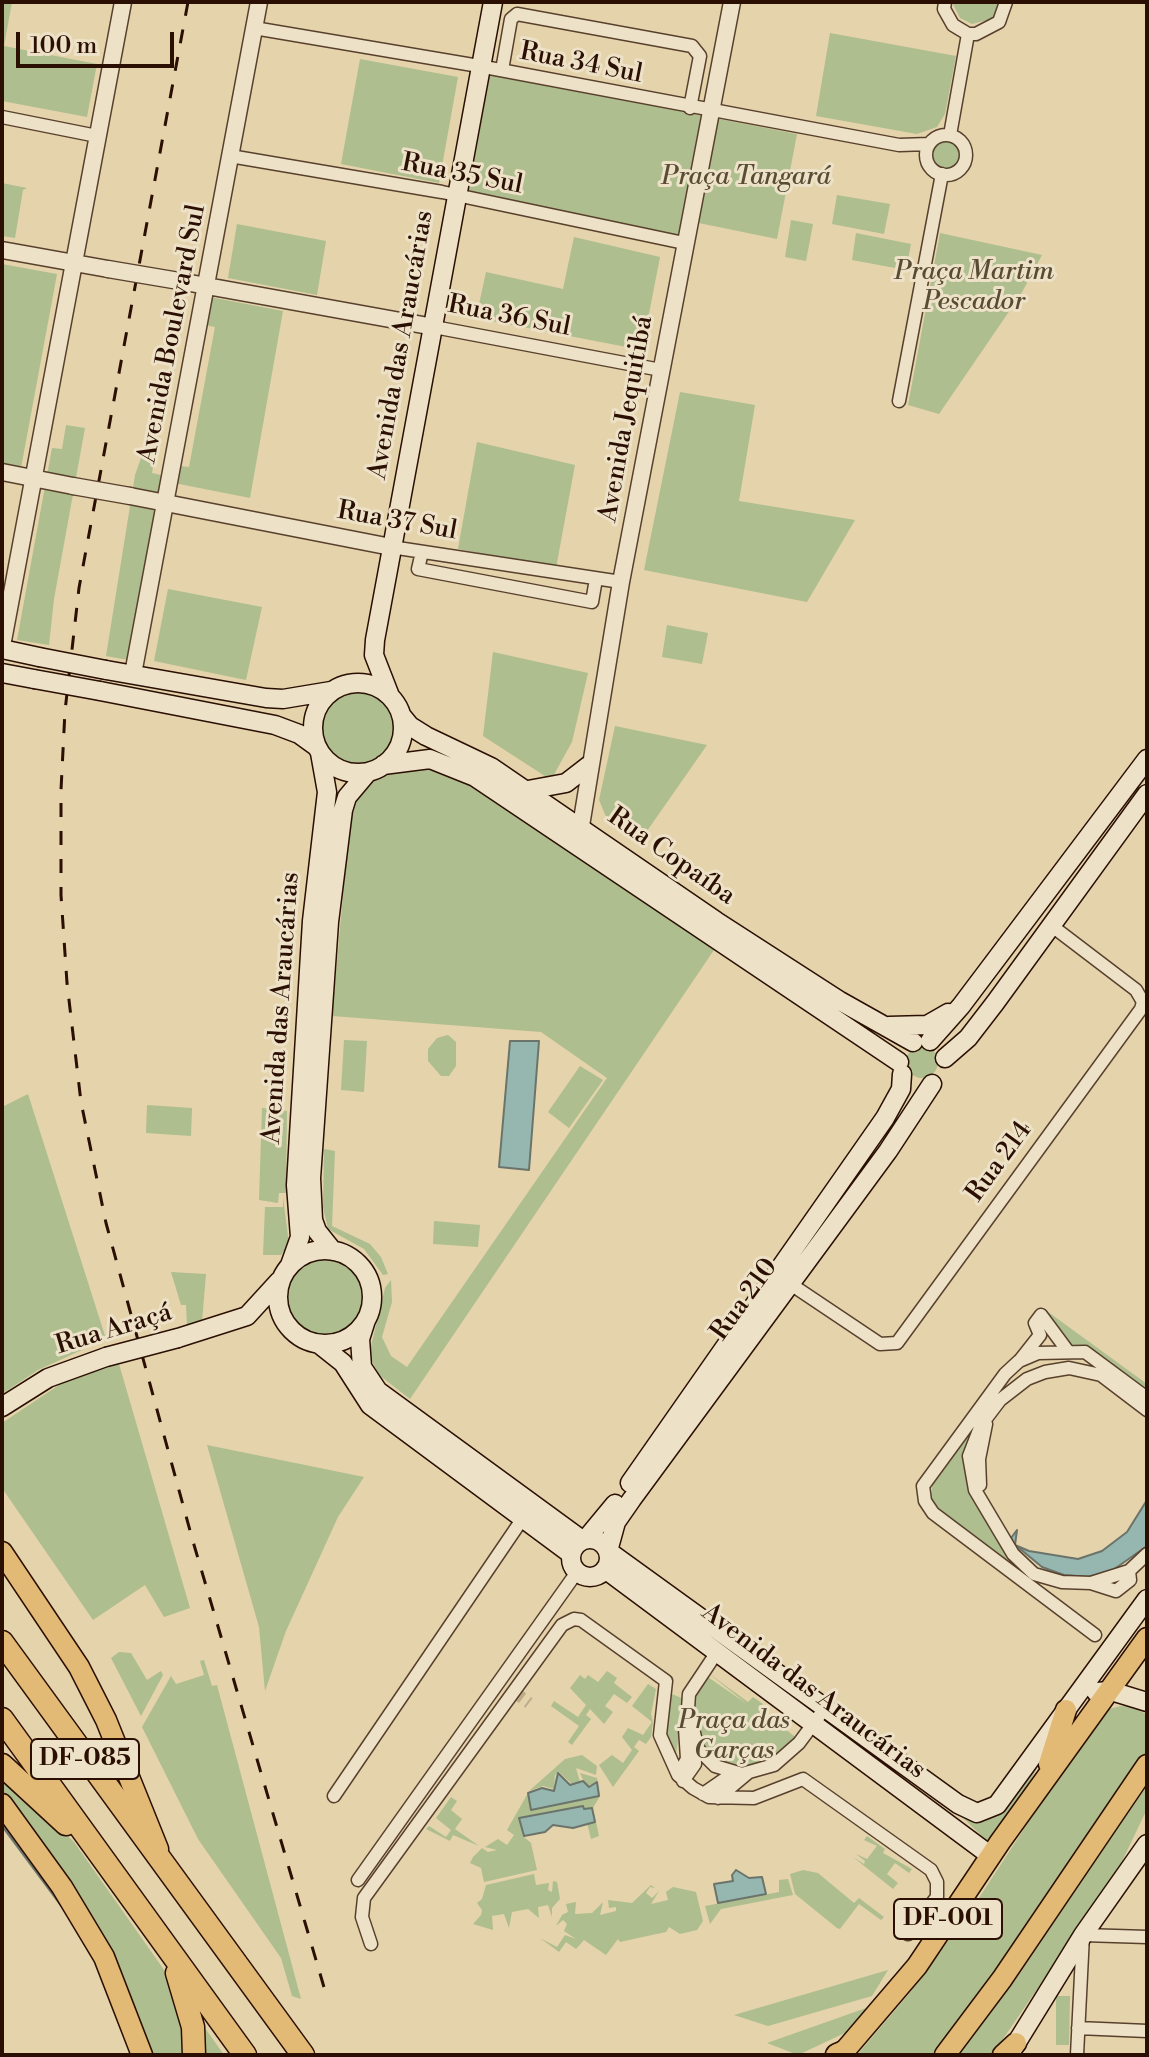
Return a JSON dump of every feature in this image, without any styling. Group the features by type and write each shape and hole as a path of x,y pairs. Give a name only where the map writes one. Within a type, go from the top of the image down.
{"highway":[{"name":"DF-085","path":"2,1642 169,1875 300,2049"},
{"name":"DF-085","path":"2,1719 245,2055"},
{"path":"2,1765 109,1866"},
{"path":"164,1943 187,1998 194,2055"}],"main road":[{"name":"Avenida das Araucárias","path":"390,696 374,655 391,547 493,2"},
{"path":"2,647 106,670 266,698 283,699 362,682 377,686 390,696 401,715 402,737 392,758 376,769 342,770 299,734 275,725 2,673"},
{"path":"319,750 314,716 331,691"},
{"name":"Rua Copaíba","path":"401,715 410,726 426,736 459,749 580,825 712,928"},
{"name":"Avenida das Araucárias","path":"319,750 327,792 311,1178 313,1220 317,1231 333,1251"},
{"name":"Rua Copaíba","path":"376,769 430,759 475,777 578,846 751,953 883,1025 921,1042"},
{"path":"1147,759 961,1006 921,1042 903,1050 900,1068 915,1085 932,1084 943,1073 945,1058 968,1038 1147,794"},
{"path":"528,790 566,783 588,766"},
{"name":"Avenida das Araucárias","path":"286,1270 300,1237 296,1185 321,922 347,797 376,769"},
{"name":"Rua Copaíba","path":"751,953 900,1068"},
{"path":"883,1025 927,1025 961,1006"},
{"path":"921,1042 945,1058"},
{"path":"875,1048 893,1078 885,1118"},
{"name":"Rua 210","path":"579,1551 606,1517 885,1118 901,1089 900,1068"},
{"name":"Rua 210","path":"606,1560 616,1522 912,1118 932,1084"},
{"path":"295,1333 284,1321 279,1306 286,1270 318,1250 333,1251 354,1260 368,1279 371,1293 360,1339 362,1367 393,1411 579,1551 595,1576 606,1560 599,1541 579,1551"},
{"name":"Rua Araçá","path":"2,1407 48,1378 106,1357 247,1316 265,1300 286,1270"},
{"path":"247,1316 268,1319 319,1344 343,1363 370,1405 393,1411"},
{"path":"319,1344 346,1339 366,1320"},
{"path":"425,1434 521,1521 579,1551"},
{"path":"2,1552 79,1667 106,1720 169,1875"},
{"name":"Avenida das Araucárias","path":"606,1560 717,1652 991,1856"},
{"name":"Avenida das Araucárias","path":"606,1560 825,1708 970,1811 988,1812 997,1805 1072,1702"},
{"path":"1044,1780 1072,1702 1147,1599"},
{"path":"1132,1620 1145,1648"},
{"name":"DF-001","path":"841,2054 917,1966 1044,1780 1145,1648"},
{"path":"1072,1702 1111,1691 1135,1695 1147,1702"},
{"name":"DF-001","path":"945,2055 1002,1979 1147,1765"},
{"path":"2,1804 62,1887 104,1957 142,2055"},
{"path":"1009,2051 1083,1935 1147,1844"}],"street":[{"path":"2,647 123,2"},
{"name":"Avenida Boulevard Sul","path":"133,674 259,2"},
{"name":"Avenida Jequitibá","path":"578,846 588,766 621,582 732,2"},
{"path":"945,2 947,17 968,34"},
{"path":"968,34 993,28 1005,4"},
{"path":"502,70 511,19 517,14 692,46 700,56 690,108"},
{"name":"Rua 34 Sul","path":"254,28 502,70 710,112 899,145 929,144"},
{"path":"950,135 968,34"},
{"path":"2,117 97,136"},
{"path":"950,135 962,143 966,156 961,168 942,174 927,163 929,144 938,136 950,135"},
{"name":"Rua 34 Sul","path":"899,145 927,163"},
{"name":"Rua 35 Sul","path":"230,156 456,195 684,243"},
{"path":"899,401 942,174"},
{"name":"Rua 36 Sul","path":"2,250 661,370"},
{"name":"Rua 37 Sul","path":"2,472 391,547 621,582"},
{"path":"422,552 418,569 592,602 596,579"},
{"name":"Rua 214","path":"789,1283 880,1344 897,1343 1141,1009 1143,1002 1136,990 1052,926"},
{"path":"1067,1350 1041,1315 1035,1323 1040,1335 993,1390 923,1486 925,1501 933,1513 1095,1635"},
{"path":"1019,1361 1038,1353 1085,1352 1146,1407"},
{"path":"1146,1407 1101,1375 1069,1368 1045,1372 1013,1388 972,1441 969,1456 975,1490 1013,1554 1034,1574 1062,1582 1091,1583 1129,1571 1147,1554"},
{"path":"334,1796 521,1521"},
{"path":"358,1880 579,1551"},
{"path":"371,1944 362,1917 364,1898 509,1705 567,1621 581,1620 605,1645 689,1697"},
{"path":"678,1774 682,1752 687,1750 684,1706 717,1652"},
{"path":"666,1681 660,1735 678,1774 710,1796 754,1798 799,1778 834,1800 935,1876 937,1897 908,1934"},
{"path":"678,1774 693,1771 696,1756 689,1697"},
{"path":"710,1796 743,1772 774,1765 815,1725 825,1708"},
{"path":"691,1731 698,1749 711,1763 743,1772"},
{"path":"825,1811 834,1800"},
{"path":"1077,2055 1083,1935 1147,1937"},
{"path":"1078,2028 1147,2031"}],"green space":[{"path":"2,2 12,2 4,46 97,64 87,117 2,101"},
{"path":"952,2 1001,2 992,19 972,24 960,18"},
{"path":"830,33 956,56 945,114 937,127 917,134 816,116"},
{"path":"360,59 458,77 439,183 341,164"},
{"path":"490,74 701,115 678,236 468,195"},
{"name":"Praça Tangará","path":"714,118 797,134 777,239 694,222"},
{"path":"947,138 958,142 962,153 958,164 947,168 936,164 932,153 936,142"},
{"path":"2,183 27,188 23,190 15,238 2,236"},
{"path":"837,195 890,204 884,234 832,224"},
{"path":"791,220 813,224 806,261 785,257"},
{"path":"237,224 326,241 317,295 228,278"},
{"path":"856,233 911,244 906,270 852,260"},
{"name":"Praça Martim Pescador","path":"940,233 1042,255 1021,294 939,414 908,405"},
{"path":"574,237 660,257 642,350 476,318 486,272 563,289"},
{"path":"2,264 57,274 21,468 2,465"},
{"path":"210,297 283,311 250,498 174,483 178,466 189,467 215,327 204,325"},
{"path":"680,392 755,405 739,501 855,520 807,602 644,570"},
{"path":"66,425 85,428 54,599 49,645 17,640 52,448 62,449"},
{"path":"147,441 157,441 152,473 161,475 128,660 106,656 135,475"},
{"path":"477,442 575,465 556,568 458,549"},
{"path":"168,589 262,607 246,680 154,661"},
{"path":"667,625 708,633 702,664 662,657"},
{"path":"493,652 588,673 572,742 551,780 483,736"},
{"path":"350,686 366,686 381,693 392,704 399,727 396,743 387,756 366,768 350,768 335,761 324,750 317,735 317,719 324,704 335,693"},
{"path":"615,726 707,745 640,841 607,819 599,800"},
{"path":"417,766 444,770 477,784 716,947 410,1399 379,1375 371,1359 371,1346 385,1288 391,1280 392,1302 382,1337 391,1356 407,1367 607,1078 541,1032 332,1016 351,807 371,780 391,770"},
{"path":"448,1035 456,1042 456,1066 449,1076 441,1076 428,1061 428,1049 437,1038"},
{"path":"344,1040 367,1041 364,1092 341,1090"},
{"path":"922,1046 934,1050 938,1062 934,1074 922,1078 910,1074 906,1062 910,1050"},
{"path":"580,1066 603,1080 569,1128 548,1112"},
{"path":"28,1094 106,1339 38,1370 2,1394 2,1107"},
{"path":"147,1105 192,1108 191,1136 146,1133"},
{"path":"262,1108 287,1111 286,1193 279,1193 278,1203 259,1200"},
{"path":"324,1149 335,1151 332,1226 370,1244 381,1257 388,1274 383,1275 364,1249 328,1229 323,1207"},
{"path":"283,1197 289,1244 281,1255 263,1255 265,1207 283,1207"},
{"path":"434,1221 480,1225 478,1247 433,1244"},
{"path":"325,1257 340,1260 352,1269 361,1281 364,1296 361,1311 352,1323 340,1332 325,1335 310,1332 298,1323 289,1311 286,1296 289,1281 298,1269 310,1260"},
{"path":"171,1272 206,1274 202,1322 187,1326 186,1305 181,1305"},
{"path":"1044,1309 1147,1384 1147,1392 1092,1352 1069,1343 1041,1314"},
{"path":"119,1364 190,1608 164,1617 145,1585 93,1620 2,1488 2,1423 65,1381"},
{"path":"976,1417 972,1496 1025,1576 940,1515 931,1497 933,1478"},
{"path":"207,1445 364,1477 338,1517 286,1631 265,1691 259,1627"},
{"path":"119,1652 131,1653 147,1680 161,1671 163,1675 141,1716 111,1658"},
{"path":"204,1660 212,1686 217,1685 301,1999 292,1996 281,1958 198,1839 142,1727 171,1676 176,1684 204,1675 200,1661"},
{"path":"607,1671 617,1678 614,1683 632,1697 627,1703 614,1694 605,1706 613,1712 604,1724 590,1709 586,1715 591,1719 572,1745 568,1742 579,1726 551,1706 554,1701 578,1717 586,1705 570,1688 580,1675 585,1679 588,1675 598,1682"},
{"name":"Praça das Garças","path":"707,1672 748,1702 753,1697 763,1704 759,1709 798,1739 779,1759 742,1772 708,1759 690,1704 702,1673 747,1704"},
{"path":"648,1684 656,1689 651,1737 646,1744 639,1740 634,1747 639,1751 613,1787 599,1765 612,1755 623,1763 632,1750 622,1737 628,1728 643,1735 652,1722 632,1706"},
{"path":"667,1692 684,1699 675,1761 663,1735"},
{"path":"1135,1707 1147,1715 1147,1755 940,2055 857,2055 908,1995 973,1907 1056,1780 1109,1709"},
{"path":"582,1755 597,1766 596,1775 576,1768 580,1782 572,1784 559,1772 555,1775 554,1789 543,1786 529,1791 565,1759"},
{"path":"1040,1762 1027,1788 989,1843 961,1816 982,1822 1000,1814"},
{"path":"2,1773 74,1842 224,2055 150,2055 34,1835 2,1791"},
{"path":"580,1773 597,1778 600,1796 593,1808 599,1836 591,1839 583,1806 520,1818 523,1836 531,1843 537,1870 484,1882 481,1868 470,1863 482,1848 488,1852 497,1850 485,1847 498,1839 507,1845 514,1835 507,1830 528,1793 532,1810 598,1796 597,1783 586,1786"},
{"path":"1147,1784 1147,1809 1116,1874 992,2055 954,2055 1016,1979"},
{"path":"451,1797 457,1801 451,1810 462,1819 455,1829 479,1846 453,1835 450,1841 426,1829 429,1826 446,1837 451,1830 436,1818"},
{"path":"867,1836 885,1849 883,1853 912,1869 909,1873 895,1863 887,1874 898,1883 893,1889 853,1857 864,1864 865,1861 856,1854 867,1859 877,1846 864,1840"},
{"path":"803,1870 818,1873 854,1903 859,1898 884,1917 881,1920 859,1904 840,1929 837,1928 795,1894 790,1874"},
{"path":"534,1874 536,1885 549,1883 548,1890 552,1892 553,1881 557,1882 560,1899 552,1908 552,1917 548,1905 538,1907 539,1918 528,1909 512,1912 509,1928 504,1914 492,1916 493,1930 473,1924 481,1915 482,1910 477,1903 482,1899 486,1885"},
{"path":"788,1879 793,1895 721,1909 710,1924 705,1906 779,1892 779,1880"},
{"path":"651,1885 655,1888 650,1887 646,1893 652,1898 659,1891 651,1904 668,1900 666,1892 673,1887 696,1892 703,1921 697,1930 680,1934 669,1927 666,1932 620,1942 618,1939 606,1955 584,1940 576,1949 566,1942 559,1952 540,1938 557,1947 565,1935 576,1939 564,1931 567,1924 563,1920 556,1926 562,1915 568,1912 566,1904 576,1902 575,1914 592,1913 603,1902 600,1915 616,1911 616,1907 609,1908 608,1900 632,1903"},
{"path":"888,1970 872,1996 768,2026 734,2015"},
{"path":"1056,1996 1070,1996 1069,2045 1056,2045"},
{"path":"869,2007 849,2031 798,2055 767,2043"}],"water":[{"path":"510,1041 539,1041 529,1170 499,1167"},
{"path":"1147,1500 1147,1546 1113,1570 1088,1577 1064,1575 1042,1567 1016,1545 1029,1551 1078,1559 1102,1551 1127,1532"},
{"path":"558,1773 570,1785 583,1781 589,1787 597,1782 599,1796 531,1810 528,1793 542,1788 554,1791"},
{"path":"583,1806 584,1809 592,1808 595,1822 573,1828 553,1825 545,1832 524,1836 519,1818"},
{"path":"736,1870 749,1878 762,1877 766,1894 718,1903 714,1884 733,1881 732,1875"}],"waterway":[{"path":"2,1825 62,1906"}],"tunnel":[{"path":"513,1691 529,1703"}],"railway":[{"path":"188,2 79,588 65,711 61,790 61,895 67,983 81,1102 106,1223 192,1538 326,1994"}]}
